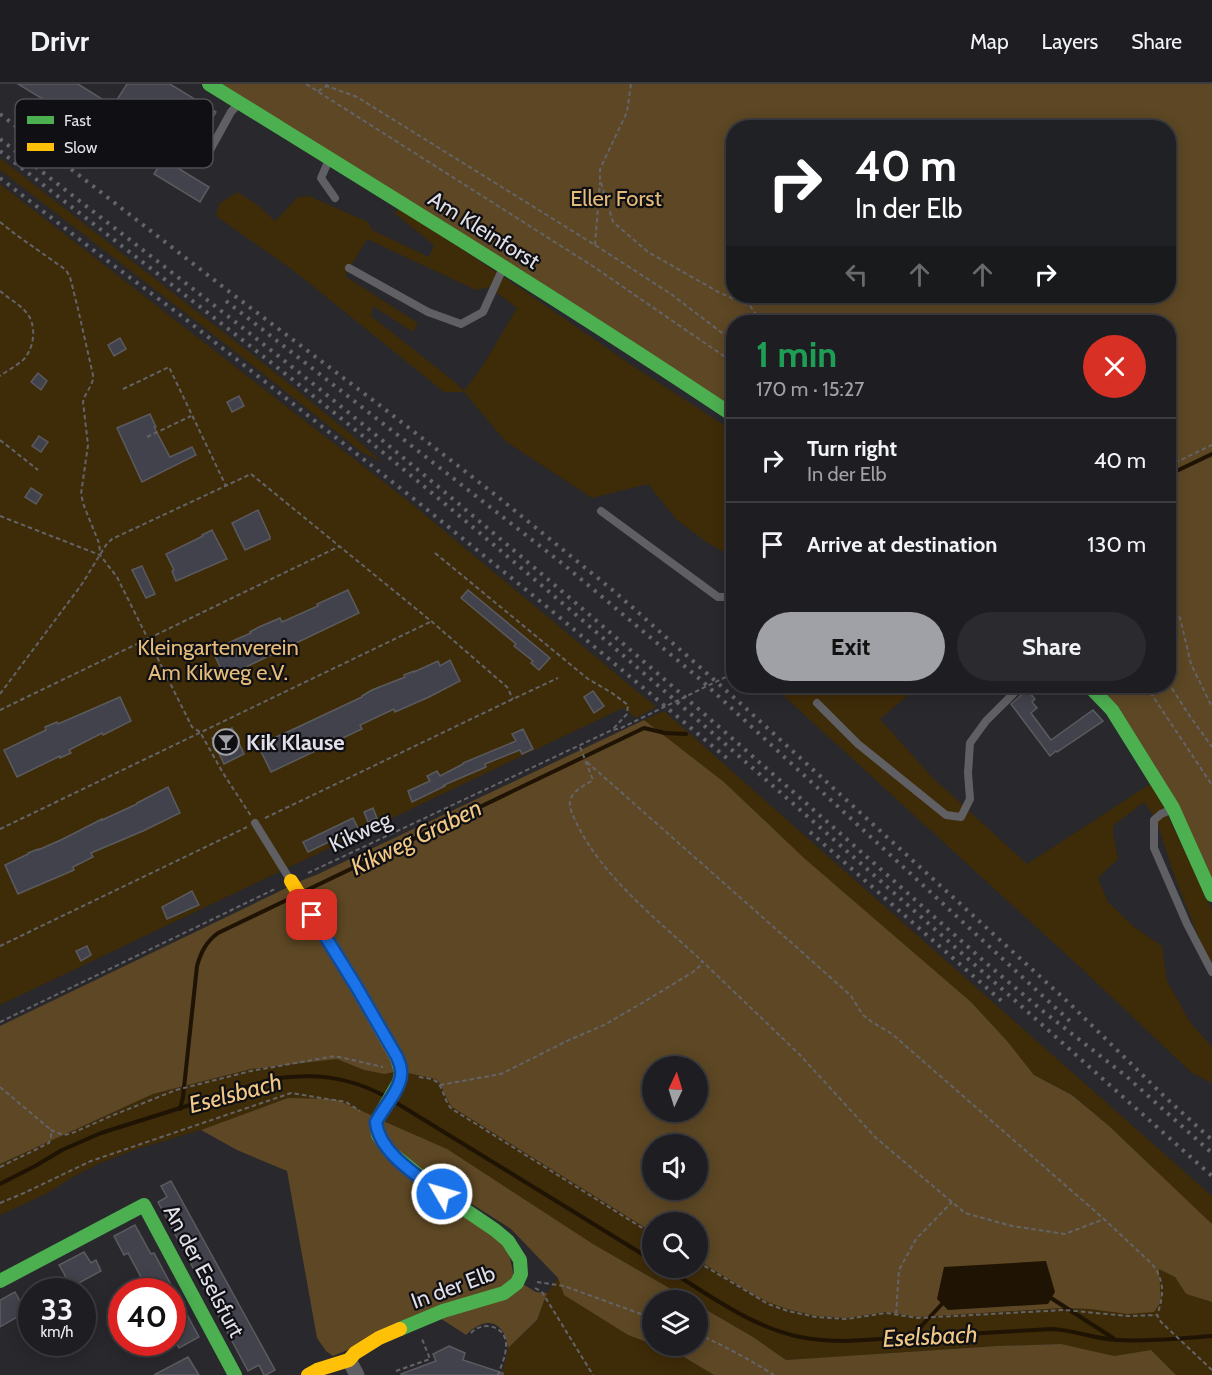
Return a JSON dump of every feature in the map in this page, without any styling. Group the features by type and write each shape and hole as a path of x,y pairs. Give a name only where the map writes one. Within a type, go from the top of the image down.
{"street":[{"name":"Am Kleinforst","path":"209,84 503,266 726,411"},
{"path":"1096,693 1112,710 1173,808 1212,895"},
{"path":"296,889 397,1057 400,1076 379,1118"},
{"name":"In der Elb","path":"308,1375 349,1360 355,1353 379,1338 443,1311 468,1302 497,1296 513,1287 521,1274 520,1260 508,1241 442,1194 390,1152 378,1135 379,1118"},
{"name":"An der Eselsfurt","path":"0,1281 144,1205 236,1375"},
{"path":"349,1360 357,1375"}],"lane":[{"path":"213,145 231,112 239,103"},
{"path":"331,158 321,178 335,198"},
{"path":"349,268 428,312 461,324 483,312 503,266"},
{"path":"601,510 718,597 726,597"},
{"path":"817,703 858,744 946,815 961,817 970,799 968,773 970,743 986,721 1014,693"},
{"path":"1173,808 1154,820 1154,849 1187,924 1212,972"},
{"path":"255,823 296,889"}],"path":[{"path":"306,84 591,265 726,358"},
{"path":"595,245 600,169 627,111 631,84"},
{"path":"318,91 328,85 357,97 671,294 726,336"},
{"path":"600,179 614,222 648,252 726,296"},
{"path":"0,222 66,270 70,277 93,375 93,381 83,402 87,445 81,494 99,543 100,555"},
{"path":"0,291 27,313 33,327 31,346 26,356 0,376"},
{"path":"743,303 750,306 757,315"},
{"path":"123,389 169,367 226,486"},
{"path":"147,437 191,416"},
{"path":"0,440 38,470"},
{"path":"1176,462 1212,445"},
{"path":"0,694 82,584 112,539 251,474 431,621 507,687 513,699"},
{"path":"0,516 100,555 117,577 192,727 200,732 255,823"},
{"path":"0,710 340,546"},
{"path":"435,553 588,679 628,705 627,714 612,730"},
{"path":"1176,614 1180,618 1191,664 1212,707"},
{"path":"0,829 431,621"},
{"name":"Kikweg","path":"0,1022 296,889 579,746 726,677"},
{"path":"0,946 558,678"},
{"path":"1151,693 1212,785"},
{"path":"1175,693 1212,747"},
{"path":"579,746 593,780 577,790 570,798 570,809 584,838 623,888 800,1055 876,1138 965,1213 1012,1226 1065,1234 1104,1219"},
{"path":"587,762 829,976 850,996 863,1015 892,1034 1139,1251 1157,1271 1162,1292 1162,1301 1157,1315 1161,1322 1212,1370"},
{"path":"440,1085 501,1074 642,1003 693,972 702,961"},
{"path":"0,1087 51,1130 63,1135 193,1085 251,1071 334,1056 380,1067 400,1076 435,1081 440,1085 445,1100 452,1109 642,1228"},
{"path":"0,1203 91,1161 291,1093 346,1102 379,1118"},
{"path":"0,1167 49,1143 51,1130"},
{"path":"896,1314 899,1270 916,1239 952,1202"},
{"path":"708,1268 768,1304 804,1315 837,1319 886,1313 918,1318 1064,1310 1128,1316 1157,1315"},
{"path":"519,1280 564,1286 642,1314"},
{"path":"519,1280 542,1292 593,1375"},
{"path":"400,1375 397,1371 430,1359 416,1323"},
{"path":"471,1333 486,1325 502,1334 506,1346 498,1375"},
{"path":"708,1338 726,1346 774,1375"}],"green space":[{"name":"Eller Forst","path":"219,84 1212,84 1212,889 1098,693 1176,693 1176,315 726,315 726,407"},
{"path":"0,158 286,381 382,462 363,453 0,170"},
{"name":"Kleingartenverein Am Kikweg e.V.","path":"0,184 412,504 656,707 636,718 623,708 0,1005"},
{"path":"237,192 259,206 275,221 298,197 309,196 368,222 372,230 429,257 434,245 394,213 400,208 726,426 726,553 706,542 676,519 648,484 592,498 505,441 464,392 444,392 294,271 216,216 219,204","holes":["367,239 476,290 489,287 517,308 482,367 464,391 371,316 373,306 413,332 418,323 345,276"]},
{"path":"781,693 911,693 880,719 932,777 1027,864 1150,784 1163,805 1212,910 1212,971 1174,875 1156,819 1144,802 1114,825 1113,832 1118,859 1098,878 1108,902 1133,926 1162,946 1167,981 1190,1022 1212,1047 1212,1083 1192,1073"},
{"path":"664,711 1212,1196 1212,1224 1108,1125 1073,1095 1034,1075 1008,1042 971,1002 804,858 724,782 644,720"},
{"path":"644,720 724,782 804,858 971,1002 1008,1042 1034,1075 1072,1095 1108,1125 1212,1224 1212,1302 1186,1294 1175,1277 1159,1269 1161,1302 1154,1312 1128,1314 1063,1308 918,1317 886,1312 847,1318 816,1316 787,1309 754,1295 708,1266 708,1212 642,1212 642,1226 452,1107 436,1079 398,1071 385,1074 364,1070 337,1059 251,1069 153,1094 0,1164 0,1026 303,880"},
{"path":"337,1059 364,1070 398,1071 436,1079 452,1107 642,1226 642,1272 593,1244 288,1098 98,1164 46,1194 0,1215 0,1164 153,1094 251,1069"},
{"path":"288,1098 335,1099 373,1116 377,1135 507,1244 515,1281 333,1356 326,1351 317,1338 287,1171 237,1150 201,1130"},
{"path":"381,1120 447,1149 593,1244 642,1272 642,1278 652,1278 673,1290 642,1290 642,1340 628,1335 564,1295 558,1278 511,1229 390,1152"},
{"path":"708,1266 754,1295 787,1309 816,1316 847,1318 886,1312 918,1317 1063,1308 1090,1309 1161,1302 1159,1269 1175,1277 1186,1294 1212,1302 1212,1375 1176,1375 1151,1350 1114,1356 1061,1344 786,1360 753,1337 708,1311 708,1290 673,1290 652,1278 708,1278"},
{"path":"558,1278 565,1295 628,1335 642,1340 642,1356 681,1356 714,1375 502,1375 508,1348 537,1321 547,1293"},
{"path":"521,1283 536,1292 547,1293 537,1320 508,1348 506,1338 498,1326 487,1323 466,1335 440,1318"},
{"path":"708,1311 753,1337 786,1360 1061,1344 1114,1356 1151,1350 1176,1375 714,1375 681,1356 708,1356"}],"shaded area":[{"path":"1046,1261 1055,1292 1048,1304 948,1310 937,1299 944,1267"}],"building":[{"path":"18,84 78,84 102,99 43,99"},
{"path":"127,84 170,84 195,99 117,99"},
{"path":"158,168 178,168 209,187 200,202 154,174"},
{"path":"120,338 126,349 114,356 108,345"},
{"path":"38,373 47,381 41,390 31,382"},
{"path":"239,396 244,406 232,412 227,402"},
{"path":"150,414 156,427 154,427 170,457 192,447 196,455 142,482 117,428"},
{"path":"39,436 48,442 41,452 32,446"},
{"path":"31,488 42,495 36,504 25,497"},
{"path":"258,510 270,539 245,550 232,523"},
{"path":"212,530 227,559 176,581 172,571 174,570 166,554"},
{"path":"142,566 155,594 146,598 132,570"},
{"path":"348,590 359,613 225,677 212,650 280,618 282,622"},
{"path":"468,590 550,658 539,670 531,663 533,661 514,646 516,644 461,598"},
{"path":"450,660 460,681 395,712 394,709 360,725 362,729 271,772 258,745 362,697 372,690 405,677 404,675 438,661 440,666"},
{"path":"593,691 604,706 594,713 584,697"},
{"path":"1024,693 1030,693 1035,699 1032,702 1037,708 1031,713 1051,740 1093,710 1103,721 1050,756 1011,704"},
{"path":"120,697 131,721 69,750 71,753 17,777 4,750 46,730 45,727 57,722 58,724"},
{"path":"232,728 244,754 224,764 212,738"},
{"path":"523,729 533,749 522,754 520,750 485,764 486,767 412,802 408,791 430,781 427,776 437,771 440,776 463,763 516,741 512,734"},
{"path":"168,787 180,813 91,853 93,857 73,867 74,870 18,894 5,865 137,804"},
{"path":"373,808 377,818 368,822 364,812"},
{"path":"353,818 358,828 308,852 303,842"},
{"path":"192,891 199,905 167,919 162,907"},
{"path":"87,946 91,955 81,961 76,951"},
{"path":"171,1181 275,1370 266,1375 259,1365 248,1371 158,1202 167,1197 161,1186"},
{"path":"135,1225 167,1278 141,1278 128,1253 124,1255 114,1236"},
{"path":"84,1252 91,1263 96,1260 101,1271 88,1278 63,1278 66,1277 59,1265"},
{"path":"15,1292 18,1297 18,1317 0,1327 0,1300"},
{"path":"186,1313 199,1337 186,1344"},
{"path":"449,1346 465,1353 463,1360 503,1373 503,1375 401,1375 436,1361 433,1354"},
{"path":"188,1357 199,1375 154,1375"}],"waterway":[{"name":"Kikweg Graben","path":"1176,471 1212,454"},
{"name":"Kikweg Graben","path":"305,891 644,728 665,733 686,734"},
{"name":"Kikweg Graben","path":"180,1109 197,966 202,952 218,933 293,897"},
{"name":"Eselsbach","path":"0,1184 62,1150 101,1133 272,1079 301,1076 329,1078 356,1084 383,1095"},
{"name":"Eselsbach","path":"395,1102 642,1254"},
{"name":"Eselsbach","path":"681,1278 764,1326 800,1337 829,1341 1052,1329 1117,1340 1212,1336"},
{"path":"1051,1298 1113,1338"},
{"path":"911,1337 942,1304"}],"railway":[{"path":"0,114 15,126"},
{"path":"0,139 15,151"},
{"path":"0,151 15,163"},
{"path":"22,168 325,406 531,576 824,831 1212,1176"},
{"path":"37,168 271,350 519,554 676,689 986,963 1126,1076 1212,1153"},
{"path":"70,168 493,493 615,592 726,690"},
{"path":"0,178 179,314 414,499 546,606 729,760"},
{"path":"226,301 563,564 701,680 1072,1023"},
{"path":"729,693 1069,1003 1212,1140"},
{"path":"810,832 1005,1004"}],"traffic: fast":[{"path":"209,84 539,289 726,411"},
{"path":"1096,693 1112,710 1173,808 1212,895"},
{"path":"397,1058 401,1073 399,1082 376,1122 378,1135 390,1152 442,1194 508,1241 520,1260 521,1274 517,1283 504,1293 443,1311 400,1329"},
{"path":"0,1281 144,1205 235,1375"}],"traffic: slow":[{"path":"291,881 356,986 397,1058"},
{"path":"308,1375 349,1360 355,1353 379,1338 400,1329"}],"place":[{"name":"Kik Klause","path":"226,742"}],"route":[{"path":"312,915 390,1044 401,1068 399,1082 376,1122 378,1135 390,1152 442,1194"}]}
